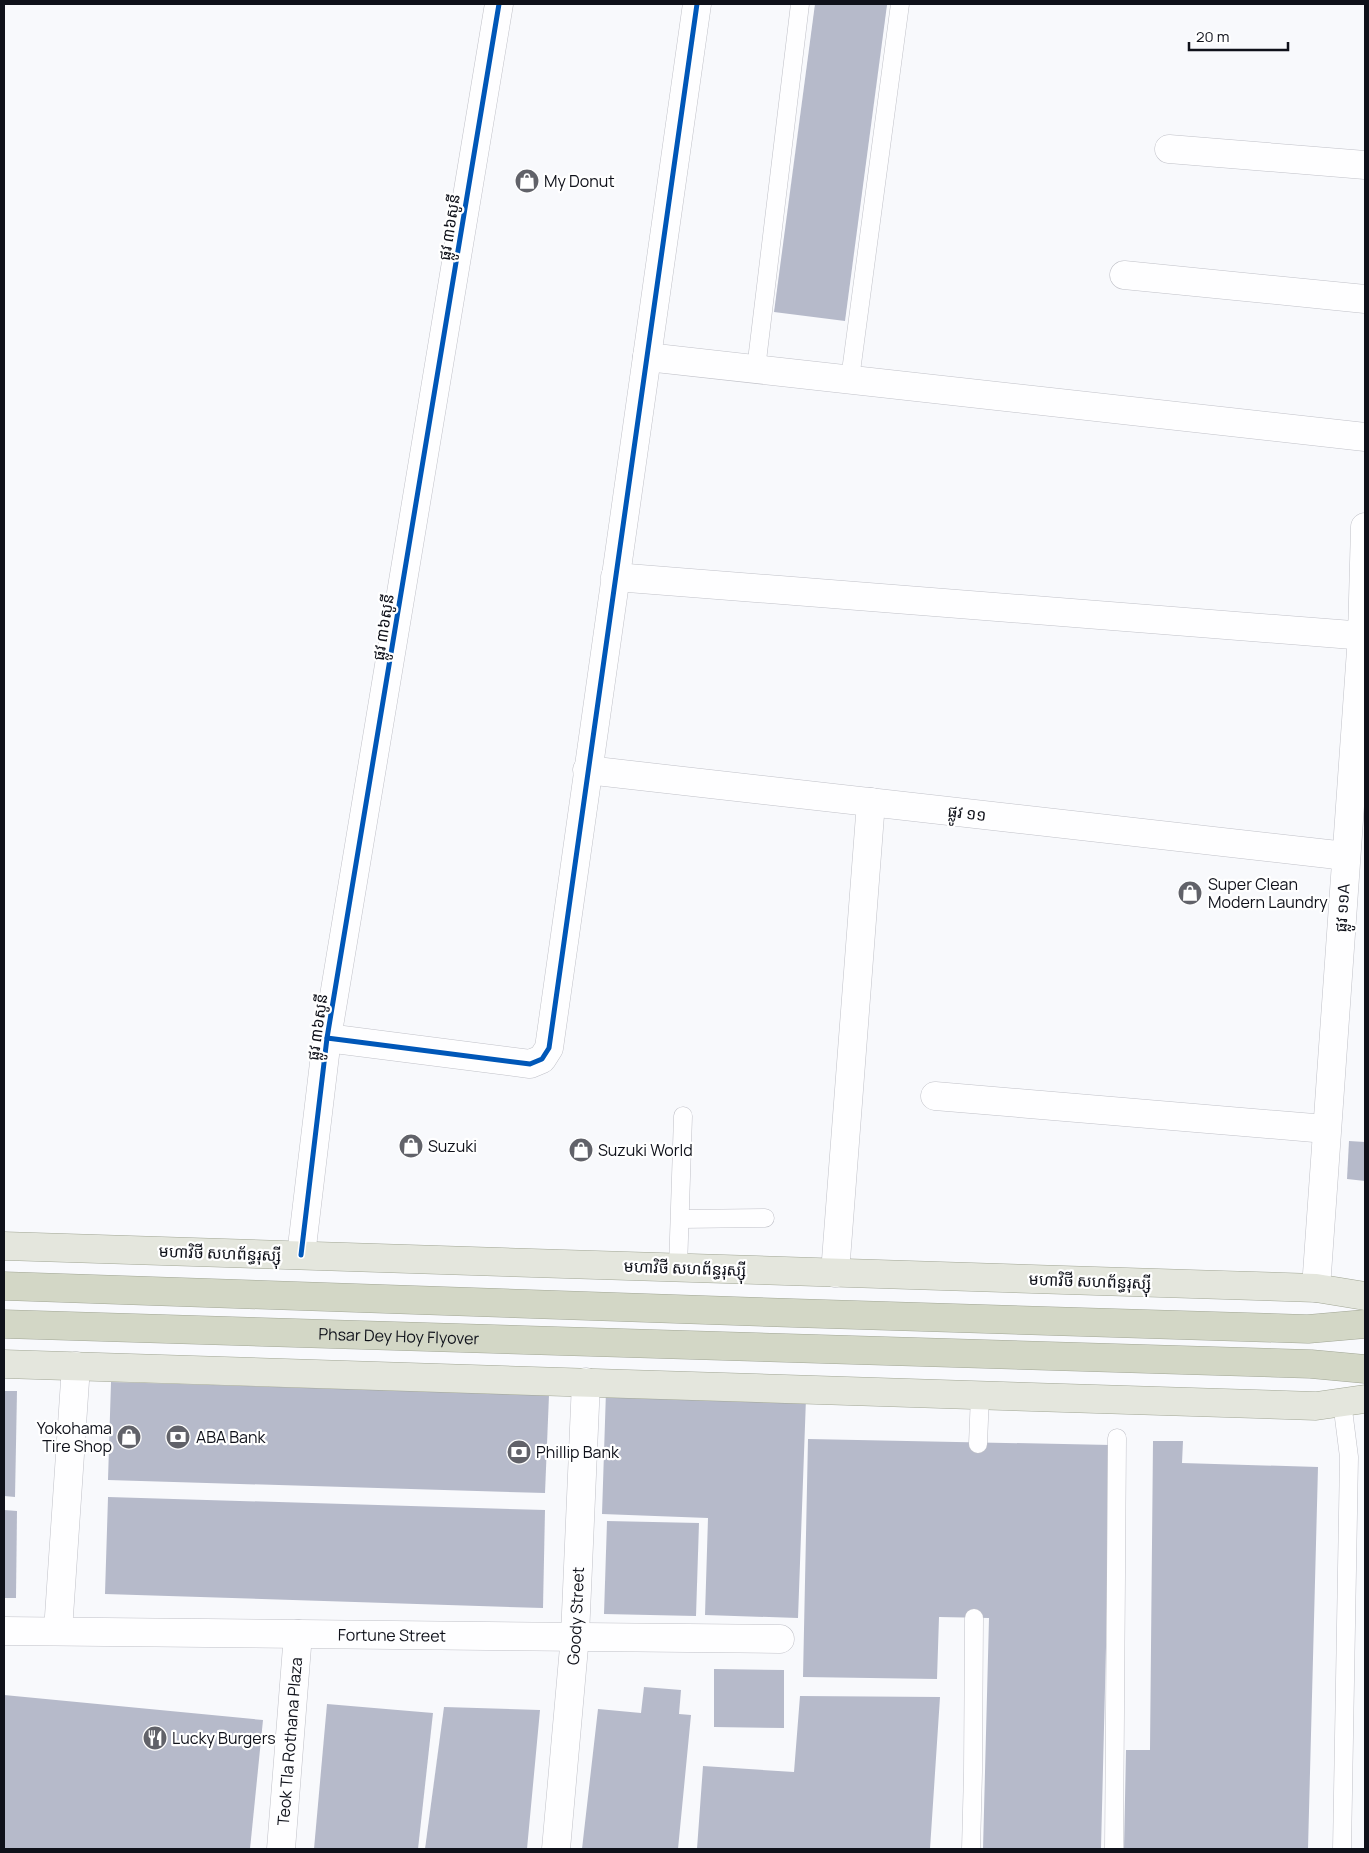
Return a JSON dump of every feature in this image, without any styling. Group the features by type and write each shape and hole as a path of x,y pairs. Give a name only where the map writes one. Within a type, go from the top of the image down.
{"highway":[{"path":"4,1286 793,1313 1308,1328 1365,1324"},
{"name":"Phsar Dey Hoy Flyover","path":"4,1324 1311,1364 1365,1369"}],"main road":[{"name":"មហាវិថី សហព័ន្ធរុស្ស៊ី","path":"4,1246 1316,1288 1365,1296"},
{"path":"4,1264 31,1247"},
{"path":"4,1346 14,1364 1316,1406 1354,1401"}],"street":[{"name":"ផ្លូវ ៣៦សូនី","path":"302,1255 327,1038 499,4"},
{"path":"327,1038 530,1064 542,1059 549,1048 697,4"},
{"path":"1169,149 1365,165"},
{"path":"1124,275 1365,300"},
{"path":"647,357 1365,437"},
{"name":"ផ្លូវ ១១A","path":"1316,1288 1346,856 1364,636 1365,527"},
{"path":"615,577 1364,636"},
{"name":"ផ្លូវ ១១","path":"587,770 1346,856"},
{"path":"834,1272 871,802"},
{"path":"935,1096 1326,1130"},
{"path":"58,1632 76,1366"},
{"name":"Goody Street","path":"556,1849 575,1636 586,1382"},
{"name":"Fortune Street","path":"4,1631 780,1638"},
{"name":"Teok Tla Rothana Plaza","path":"281,1849 298,1634"}],"lane":[{"path":"756,369 800,4"},
{"path":"850,379 900,4"},
{"path":"678,1268 683,1116"},
{"path":"680,1219 765,1218"},
{"path":"978,1444 980,1395"},
{"path":"1342,1849 1349,1457 1354,1401"},
{"path":"1114,1849 1117,1438"},
{"path":"971,1849 974,1618"}],"building":[{"path":"815,4 887,5 845,321 774,312"},
{"path":"1349,1141 1365,1142 1365,1181 1347,1179"},
{"path":"111,1382 549,1395 545,1493 108,1480"},
{"path":"4,1391 17,1391 15,1497 4,1496"},
{"path":"606,1391 806,1398 798,1618 705,1615 708,1518 602,1514"},
{"path":"808,1439 1111,1445 1101,1849 983,1849 989,1618 939,1617 937,1679 803,1677"},
{"path":"1153,1441 1183,1441 1182,1463 1318,1467 1308,1849 1124,1849 1126,1750 1150,1750"},
{"path":"108,1497 545,1510 543,1608 105,1594"},
{"path":"4,1510 17,1511 16,1598 4,1598"},
{"path":"607,1521 699,1523 696,1616 604,1614"},
{"path":"714,1669 784,1670 784,1728 714,1727"},
{"path":"644,1687 681,1690 679,1714 691,1715 678,1849 582,1849 598,1709 641,1713"},
{"path":"4,1695 263,1720 250,1849 4,1849"},
{"path":"800,1696 940,1697 930,1849 697,1849 703,1766 794,1772"},
{"path":"327,1704 433,1713 418,1849 314,1849"},
{"path":"444,1707 540,1710 527,1849 425,1849"}],"cycle path":[{"path":"301,1255 327,1038 499,4"},
{"path":"327,1038 530,1064 542,1059 549,1048 697,4"}],"place":[{"name":"My Donut","path":"527,181"},
{"name":"Super Clean Modern Laundry","path":"1190,893"},
{"name":"Suzuki","path":"411,1146"},
{"name":"Suzuki World","path":"581,1150"},
{"name":"Yokohama Tire Shop","path":"129,1437"},
{"name":"ABA Bank","path":"178,1437"},
{"name":"Phillip Bank","path":"519,1452"},
{"name":"Lucky Burgers","path":"155,1738"}]}
